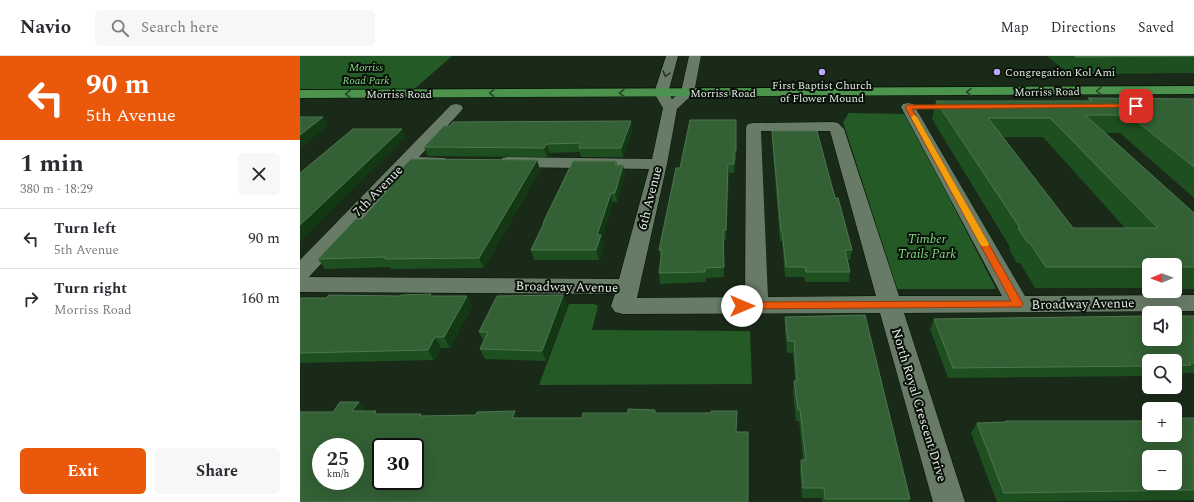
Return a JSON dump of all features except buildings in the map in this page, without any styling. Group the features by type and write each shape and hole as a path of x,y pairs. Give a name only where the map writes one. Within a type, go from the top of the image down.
{"main road":[{"name":"Morriss Road","path":"687,93 1194,90"},
{"name":"Morriss Road","path":"300,94 662,103 693,108"}],"street":[{"name":"6th Avenue","path":"627,287 659,164 662,103 672,56"},
{"path":"662,103 687,93 695,56"},
{"path":"908,107 1018,304"},
{"name":"7th Avenue","path":"300,273 407,162 456,108"},
{"name":"North Royal Crescent Drive","path":"757,306 754,128 833,126 838,132 949,502"},
{"path":"407,162 454,162"},
{"path":"493,162 659,164"},
{"name":"Broadway Avenue","path":"300,284 627,287 623,306 1194,303"}],"green space":[{"name":"Morriss Road Park","path":"300,56 452,56 412,91 300,91"},
{"name":"Timber Trails Park","path":"849,113 906,114 996,289 897,289 843,122"},
{"path":"569,304 594,304 598,306 592,330 750,331 752,384 539,385"}],"slow traffic":[{"path":"914,117 985,244"}],"place":[{"name":"First Baptist Church of Flower Mound","path":"822,72"},
{"name":"Congregation Kol Ami","path":"997,72"}],"route":[{"path":"742,306 1018,304 908,107 1136,106"}]}
